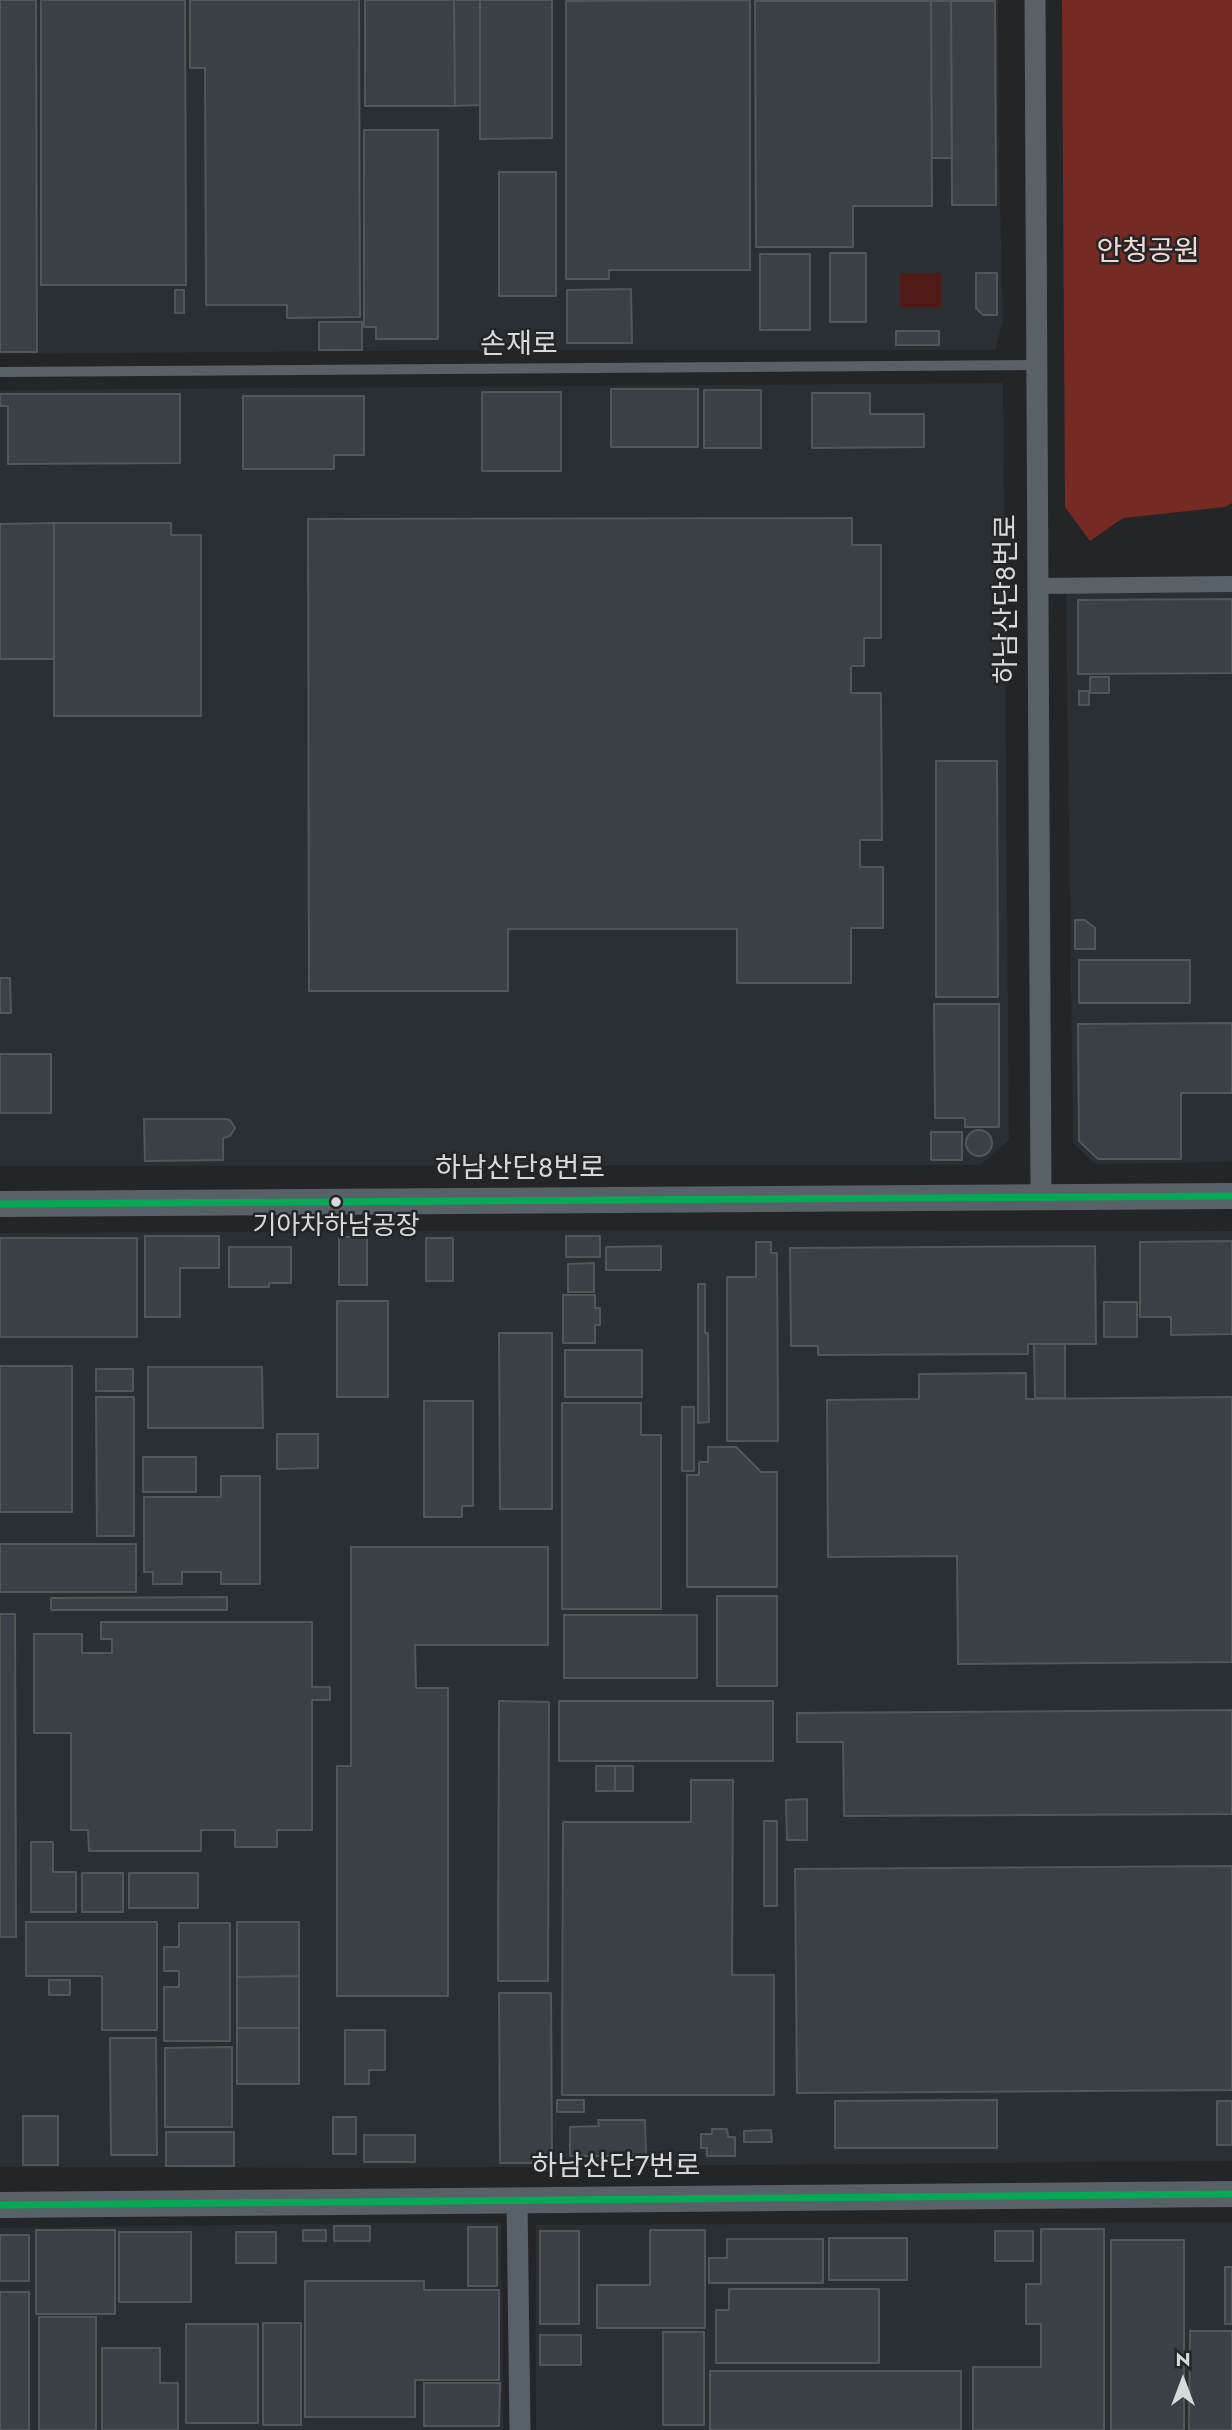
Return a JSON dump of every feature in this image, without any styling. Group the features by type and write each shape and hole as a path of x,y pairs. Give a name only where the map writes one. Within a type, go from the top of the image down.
{"street":[{"name":"하남산단8번로","path":"1035,0 1039,365 1041,1197"},
{"path":"1039,586 1232,584"},
{"name":"하남산단8번로","path":"0,1204 1232,1196"},
{"name":"하남산단7번로","path":"0,2205 1232,2194"},
{"path":"517,2200 520,2430"}],"lane":[{"name":"손재로","path":"0,372 1039,365"}],"shaded area":[{"path":"0,0 998,0 1003,321 995,350 0,354"},
{"path":"900,273 941,273 941,307 900,307"},
{"path":"1003,383 1009,1140 980,1165 0,1166 0,390"},
{"path":"1232,592 1232,1162 1095,1164 1073,1143 1066,593"},
{"path":"1232,1231 1232,2161 379,2168 0,2167 0,1233"},
{"path":"1232,2222 1232,2430 536,2430 536,2225"},
{"path":"501,2223 503,2430 0,2430 0,2228"}],"green space":[{"name":"안청공원","path":"1062,0 1232,0 1232,503 1225,507 1123,518 1090,541 1065,507"}],"building":[{"path":"0,0 36,0 37,352 0,352"},
{"path":"41,0 185,0 186,285 41,285"},
{"path":"190,0 359,0 360,317 287,318 287,305 206,305 205,68 190,68"},
{"path":"365,0 454,0 455,106 365,106"},
{"path":"454,0 480,0 480,105 455,106"},
{"path":"480,0 552,0 552,138 480,139"},
{"path":"750,0 750,270 609,270 609,279 566,279 566,1"},
{"path":"755,1 931,1 932,206 853,206 853,247 756,247"},
{"path":"931,1 951,1 952,158 932,158"},
{"path":"951,1 995,1 996,205 952,205"},
{"path":"364,130 438,130 438,339 376,339 376,327 364,327"},
{"path":"499,172 556,172 556,296 499,296"},
{"path":"830,253 866,253 866,322 830,322"},
{"path":"760,254 810,254 810,330 760,330"},
{"path":"976,273 997,273 997,315 983,315 976,308"},
{"path":"631,289 632,343 567,343 567,290"},
{"path":"175,290 184,290 184,313 175,313"},
{"path":"319,322 362,322 362,350 319,350"},
{"path":"896,331 939,331 939,345 896,345"},
{"path":"611,389 698,389 698,447 611,447"},
{"path":"704,390 761,390 761,448 704,448"},
{"path":"482,392 561,392 561,471 482,471"},
{"path":"812,393 870,393 870,414 924,414 924,447 812,448"},
{"path":"0,394 180,394 180,463 8,464 8,406 0,406"},
{"path":"243,396 364,396 364,455 334,455 334,469 243,469"},
{"path":"852,518 852,545 881,545 881,638 864,638 864,666 851,666 851,693 881,693 882,840 860,840 860,867 883,867 883,928 851,928 851,983 737,983 737,929 508,929 508,991 309,991 308,519"},
{"path":"54,523 54,659 0,659 0,524"},
{"path":"54,523 171,523 171,535 201,535 201,716 54,716"},
{"path":"1232,599 1232,673 1078,674 1078,600"},
{"path":"1090,677 1109,677 1109,693 1090,693"},
{"path":"1079,691 1089,691 1089,705 1079,705"},
{"path":"936,761 997,761 998,997 936,997"},
{"path":"1075,920 1085,920 1095,928 1095,949 1075,949"},
{"path":"1079,960 1190,960 1190,1003 1079,1003"},
{"path":"0,978 10,978 11,1013 0,1013"},
{"path":"934,1004 999,1004 999,1127 965,1127 965,1118 935,1118"},
{"path":"1232,1023 1232,1093 1181,1093 1181,1159 1098,1159 1079,1141 1078,1024"},
{"path":"0,1054 51,1054 51,1113 0,1113"},
{"path":"144,1119 225,1119 230,1120 235,1128 230,1136 223,1138 223,1160 145,1161"},
{"path":"979,1130 988,1134 992,1143 988,1152 979,1156 970,1152 966,1143 970,1134"},
{"path":"931,1132 962,1132 962,1160 931,1160"},
{"path":"145,1236 219,1236 219,1268 180,1268 180,1317 145,1317"},
{"path":"566,1236 600,1236 600,1257 566,1257"},
{"path":"339,1237 367,1237 367,1285 339,1285"},
{"path":"0,1238 137,1238 137,1337 0,1337"},
{"path":"426,1238 453,1238 453,1281 426,1281"},
{"path":"1232,1241 1232,1334 1171,1335 1171,1317 1140,1317 1140,1242"},
{"path":"756,1242 771,1242 771,1253 777,1253 778,1441 727,1441 727,1277 756,1277"},
{"path":"661,1246 661,1270 606,1270 606,1247"},
{"path":"1095,1246 1096,1344 1028,1344 1028,1354 818,1355 818,1346 791,1346 790,1248"},
{"path":"229,1247 291,1247 291,1283 269,1283 269,1287 229,1287"},
{"path":"594,1263 594,1292 568,1292 568,1264"},
{"path":"698,1284 705,1284 709,1422 698,1423"},
{"path":"563,1295 595,1295 595,1308 600,1308 600,1325 595,1325 595,1343 563,1343"},
{"path":"337,1301 388,1301 388,1397 337,1397"},
{"path":"1104,1302 1137,1302 1137,1337 1104,1337"},
{"path":"499,1333 552,1333 552,1509 500,1509"},
{"path":"1034,1344 1065,1344 1065,1398 1035,1398"},
{"path":"565,1350 642,1350 642,1397 565,1397"},
{"path":"0,1366 72,1366 72,1512 0,1512"},
{"path":"148,1367 262,1367 263,1428 148,1428"},
{"path":"96,1369 133,1369 133,1391 96,1391"},
{"path":"1026,1373 1026,1399 1232,1397 1232,1662 958,1664 957,1556 828,1557 827,1400 919,1399 919,1374"},
{"path":"96,1397 134,1397 134,1536 97,1536"},
{"path":"424,1401 473,1401 473,1506 462,1506 462,1517 424,1517"},
{"path":"562,1403 641,1403 641,1435 661,1435 661,1609 562,1609"},
{"path":"682,1407 694,1407 694,1471 682,1471"},
{"path":"277,1434 318,1434 318,1468 277,1469"},
{"path":"708,1447 736,1447 761,1472 777,1472 777,1587 687,1587 687,1475 699,1475 699,1462 708,1462"},
{"path":"143,1457 196,1457 196,1492 143,1492"},
{"path":"221,1476 260,1476 260,1584 221,1584 221,1572 182,1572 182,1584 153,1584 153,1572 144,1572 144,1497 221,1497"},
{"path":"0,1544 136,1544 136,1592 0,1592"},
{"path":"351,1547 548,1547 548,1645 415,1645 416,1688 448,1688 448,1996 337,1996 337,1766 351,1766"},
{"path":"717,1596 777,1596 777,1686 717,1686"},
{"path":"227,1597 227,1610 51,1610 51,1598"},
{"path":"0,1614 15,1614 16,1937 0,1937"},
{"path":"564,1615 697,1615 697,1678 564,1678"},
{"path":"101,1622 312,1622 312,1687 330,1687 330,1700 312,1700 312,1830 277,1830 277,1847 235,1847 235,1830 201,1830 201,1851 89,1851 88,1830 71,1830 71,1733 34,1733 34,1634 82,1634 82,1653 112,1653 112,1639 101,1639"},
{"path":"499,1701 549,1702 548,1981 498,1981"},
{"path":"559,1701 773,1701 773,1761 559,1761"},
{"path":"1232,1710 1232,1814 844,1816 843,1742 797,1742 797,1713"},
{"path":"596,1766 615,1766 615,1791 596,1791"},
{"path":"615,1766 633,1766 633,1791 615,1791"},
{"path":"691,1780 733,1780 732,1975 774,1975 774,2095 562,2095 563,1822 691,1822"},
{"path":"807,1799 807,1840 787,1840 786,1800"},
{"path":"764,1821 777,1821 777,1906 764,1906"},
{"path":"31,1842 53,1842 53,1872 76,1872 76,1912 31,1912"},
{"path":"1232,1866 1232,2090 797,2093 795,1869"},
{"path":"82,1873 123,1873 123,1912 82,1912"},
{"path":"129,1873 198,1873 198,1908 129,1908"},
{"path":"26,1922 157,1922 157,2030 102,2030 102,1976 26,1976"},
{"path":"237,1922 299,1922 299,1976 237,1977"},
{"path":"179,1923 230,1923 230,2041 164,2041 164,1987 179,1987 179,1971 164,1971 164,1947 179,1947"},
{"path":"299,1976 299,2028 237,2028 237,1977"},
{"path":"49,1980 70,1980 70,1995 49,1995"},
{"path":"499,1993 551,1993 552,2163 500,2163"},
{"path":"237,2028 299,2028 299,2084 237,2084"},
{"path":"345,2030 385,2030 385,2070 369,2070 369,2084 345,2084"},
{"path":"110,2038 156,2038 157,2155 111,2155"},
{"path":"232,2047 232,2127 165,2127 165,2048"},
{"path":"557,2100 584,2100 584,2112 557,2112"},
{"path":"997,2100 997,2148 835,2148 835,2101"},
{"path":"1217,2101 1232,2101 1232,2145 1217,2145"},
{"path":"23,2116 58,2116 58,2165 23,2165"},
{"path":"333,2117 356,2117 356,2154 333,2154"},
{"path":"598,2120 645,2120 646,2156 570,2156 570,2127 599,2126"},
{"path":"712,2129 727,2129 728,2137 735,2137 735,2156 707,2156 707,2148 701,2148 701,2134 712,2134"},
{"path":"771,2130 772,2142 744,2142 744,2131"},
{"path":"166,2132 234,2132 234,2166 166,2166"},
{"path":"364,2135 415,2135 415,2162 364,2162"},
{"path":"334,2226 370,2226 370,2241 334,2241"},
{"path":"468,2227 497,2227 497,2286 468,2286"},
{"path":"1041,2229 1104,2229 1104,2430 973,2430 973,2367 1041,2367 1041,2324 1026,2324 1026,2284 1041,2284"},
{"path":"36,2230 115,2230 115,2314 36,2314"},
{"path":"303,2230 326,2230 326,2241 303,2241"},
{"path":"650,2230 705,2230 705,2328 597,2328 597,2285 650,2285"},
{"path":"540,2231 579,2231 579,2324 540,2324"},
{"path":"995,2231 1033,2231 1033,2261 995,2261"},
{"path":"119,2232 191,2232 191,2302 119,2302"},
{"path":"236,2232 276,2232 276,2263 236,2263"},
{"path":"0,2235 29,2235 29,2281 0,2281"},
{"path":"829,2238 907,2238 907,2280 829,2280"},
{"path":"727,2239 823,2239 823,2283 709,2283 709,2258 727,2258"},
{"path":"1111,2240 1184,2240 1184,2430 1111,2430"},
{"path":"1225,2267 1232,2267 1232,2324 1225,2324"},
{"path":"305,2281 424,2281 424,2290 499,2290 499,2380 415,2380 415,2417 305,2417"},
{"path":"729,2289 879,2289 879,2363 716,2363 716,2310 729,2310"},
{"path":"0,2292 29,2292 29,2430 0,2430"},
{"path":"39,2317 96,2317 96,2430 39,2430"},
{"path":"263,2323 301,2323 301,2425 263,2425"},
{"path":"186,2324 258,2324 258,2423 186,2423"},
{"path":"1190,2331 1232,2331 1232,2430 1189,2430"},
{"path":"663,2332 704,2332 704,2425 663,2425"},
{"path":"540,2335 581,2335 581,2365 540,2365"},
{"path":"102,2348 160,2348 160,2383 178,2383 178,2430 102,2430"},
{"path":"710,2371 961,2371 961,2430 710,2430"},
{"path":"424,2383 500,2383 499,2426 424,2426"}],"transit line":[{"path":"0,1204 1232,1196"},
{"path":"0,2205 1232,2194"}],"place":[{"name":"기아차하남공장","path":"336,1202"}]}
